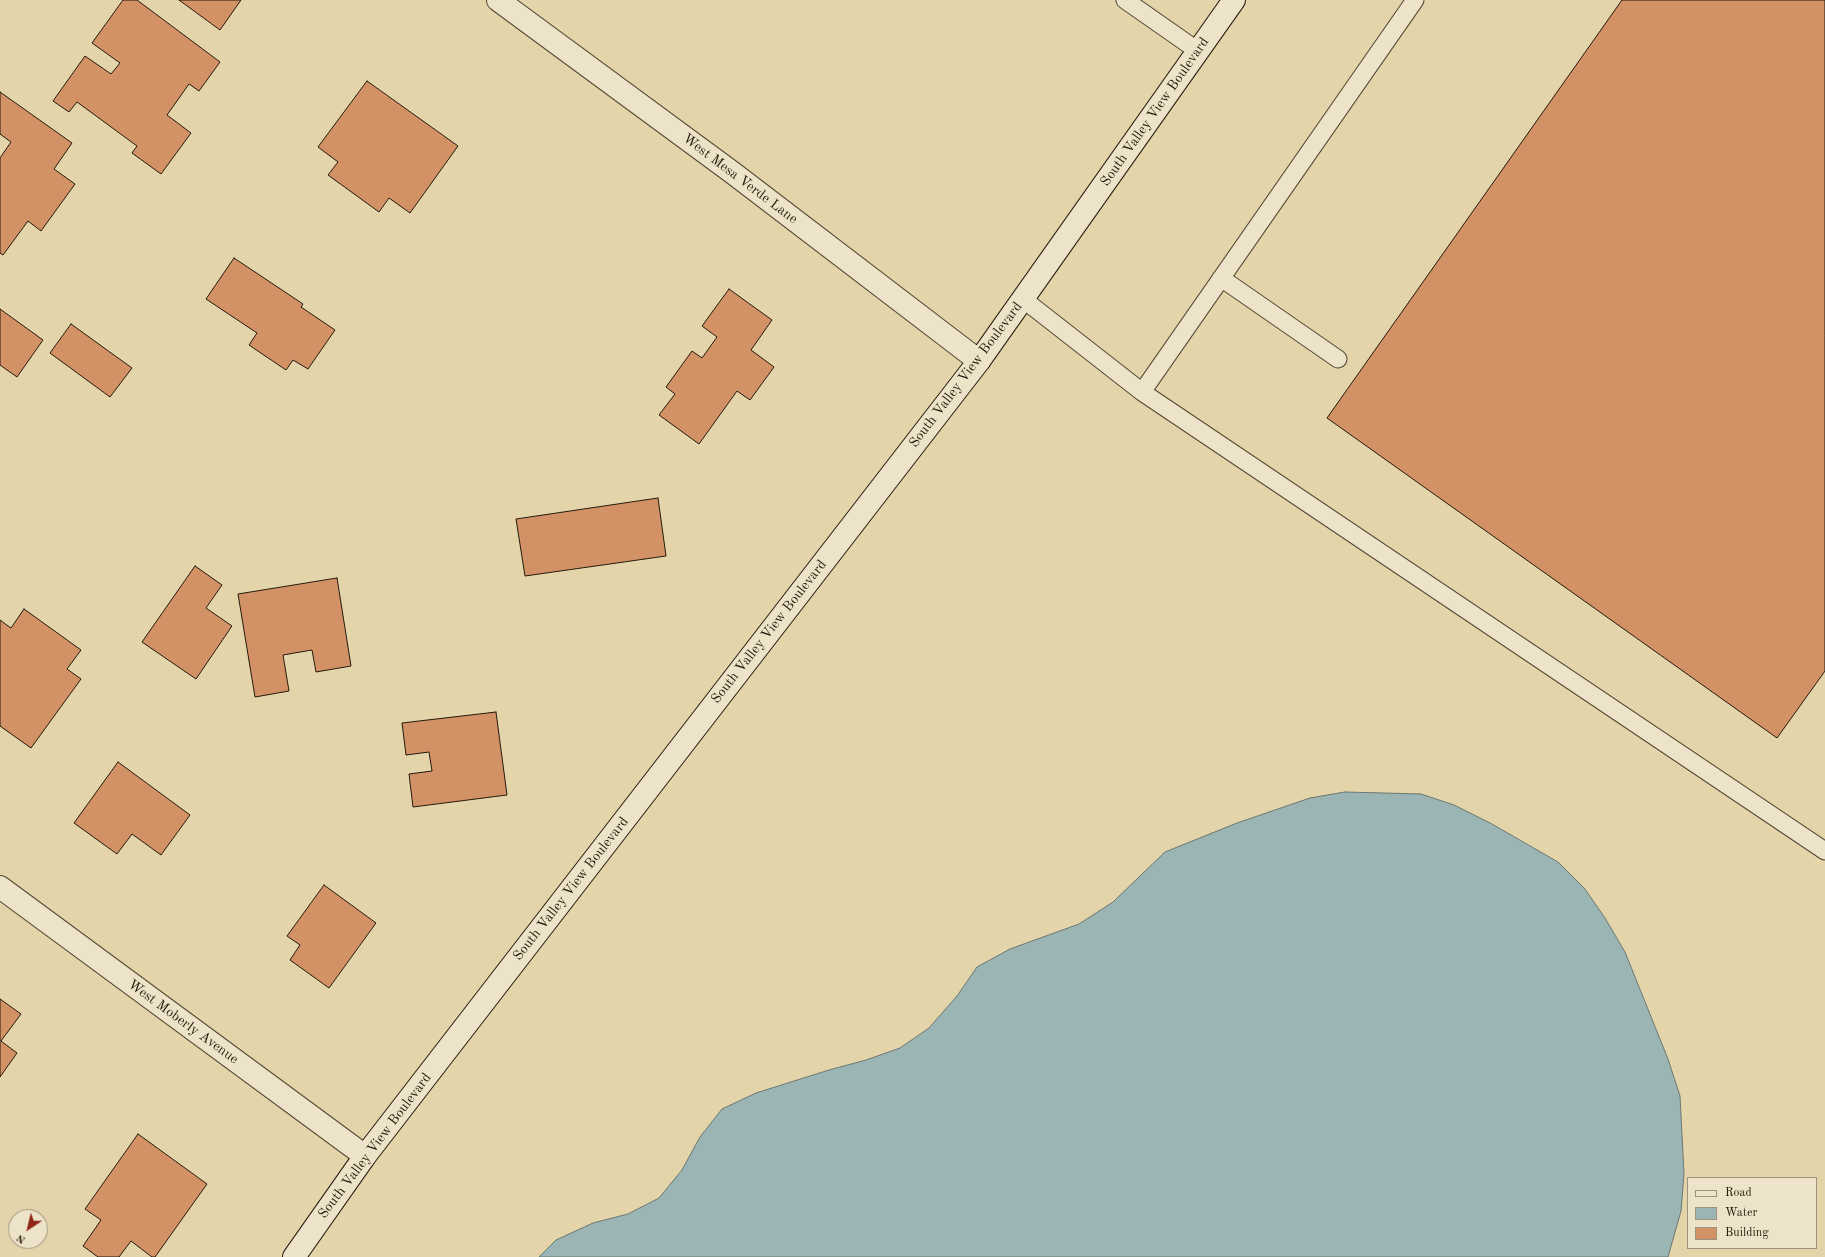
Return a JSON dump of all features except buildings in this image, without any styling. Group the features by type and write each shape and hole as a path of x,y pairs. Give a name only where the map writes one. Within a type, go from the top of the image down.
{"main road":[{"name":"West Mesa Verde Lane","path":"498,0 733,173 979,361"},
{"name":"South Valley View Boulevard","path":"294,1257 365,1156 979,361 1234,0"},
{"name":"West Moberly Avenue","path":"0,887 365,1156"}],"lane":[{"path":"1125,0 1198,50"},
{"path":"1142,392 1415,0"},
{"path":"1221,278 1338,359"},
{"path":"1023,299 1142,392 1825,851"}],"water":[{"path":"1345,792 1421,794 1454,805 1492,824 1558,862 1585,889 1605,918 1625,952 1668,1059 1680,1096 1684,1174 1681,1211 1668,1257 539,1257 556,1240 593,1223 628,1214 659,1198 682,1170 700,1137 722,1109 756,1093 866,1060 900,1048 929,1028 957,996 977,967 1010,949 1079,924 1113,902 1165,852 1237,823 1310,798"}]}
